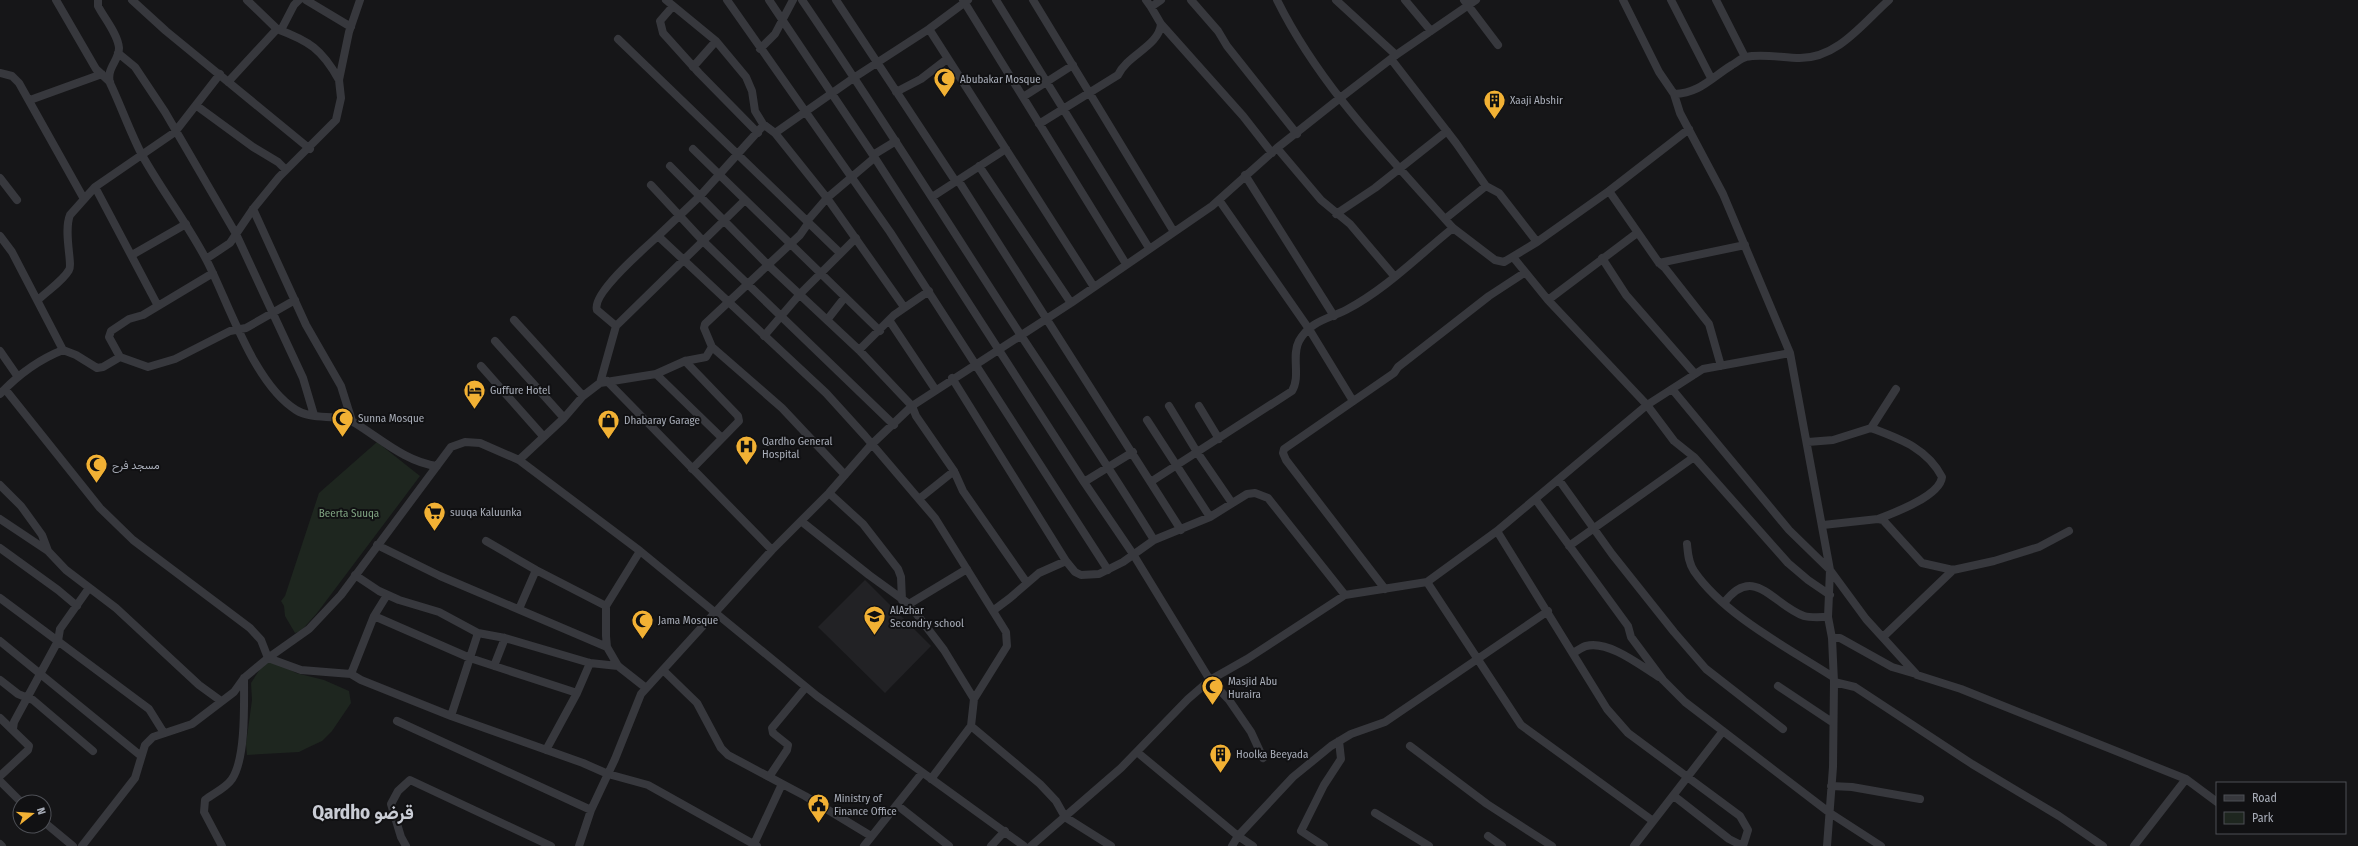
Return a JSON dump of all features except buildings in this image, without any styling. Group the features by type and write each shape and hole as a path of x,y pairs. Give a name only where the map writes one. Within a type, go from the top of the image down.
{"street":[{"path":"56,0 96,69 110,83 142,154 186,224 206,260 239,330 266,380 281,397 297,411 352,421 413,459 424,464 437,466"},
{"path":"98,0 98,6 117,40 118,53 109,72 110,83"},
{"path":"132,0 228,82 310,148"},
{"path":"247,0 279,29 306,42 323,54 339,80"},
{"path":"228,82 279,29 294,5 299,0"},
{"path":"306,0 351,27"},
{"path":"666,0 716,41 750,83 755,111 763,124 775,133 827,198 904,307"},
{"path":"727,0 804,113 852,177 929,292 1108,570"},
{"path":"769,0 1132,554 1210,680 1229,700 1252,732 1263,758"},
{"path":"760,49 775,34 782,18 793,0"},
{"path":"802,0 855,77 1020,334 1109,465 1154,540"},
{"path":"836,0 896,92 957,181 1152,481 1181,530"},
{"path":"996,0 1149,248"},
{"path":"1033,0 1073,65 1088,93 1174,232"},
{"path":"1161,0 1148,4 1161,24 1275,151 1321,200 1336,214 1350,224 1395,276"},
{"path":"1191,0 1218,31 1227,46 1298,134"},
{"path":"1277,0 1292,32 1339,99 1453,228 1470,242 1500,262 1504,262 1537,242 1609,191 1689,129"},
{"path":"1336,0 1394,57 1486,186 1499,193 1537,242"},
{"path":"1406,0 1431,31"},
{"path":"579,846 591,810 608,774 634,708 646,688 772,550 845,475 871,445 912,406 935,389 1070,303 1219,200 1245,175 1298,134 1339,99 1431,31 1466,3 1476,0"},
{"path":"1623,0 1659,72 1674,94 1680,113 1723,194 1790,352 1808,442 1830,570 1828,617 1832,638 1833,767 1827,846"},
{"path":"1670,0 1711,78"},
{"path":"1716,0 1745,57"},
{"path":"1674,94 1698,90 1711,78 1745,57 1761,56 1778,58 1805,58 1825,54 1843,44 1889,0"},
{"path":"206,260 230,243 253,209 286,170 310,148 336,120 341,98 339,80 358,1"},
{"path":"775,133 855,77 929,29 965,1 1126,264"},
{"path":"1466,3 1498,45"},
{"path":"673,6 660,21 661,29 693,67 758,133"},
{"path":"1039,124 1118,75 1124,64 1158,35 1161,24"},
{"path":"929,29 1094,286"},
{"path":"618,39 738,155 808,220 840,253"},
{"path":"693,67 716,41"},
{"path":"118,53 134,67 165,112 175,132 236,234 303,378 314,415"},
{"path":"896,92 921,79 948,59"},
{"path":"1023,97 1073,65"},
{"path":"0,73 12,76 30,100 84,199"},
{"path":"30,100 102,74"},
{"path":"38,300 69,270 71,260 67,250 67,221 84,199 95,187 175,132 197,106 220,74"},
{"path":"197,106 253,147 278,162 286,170"},
{"path":"616,326 597,310 597,301 614,279 700,196 758,133 763,124"},
{"path":"1336,214 1447,131"},
{"path":"845,475 782,408 712,347 704,328 705,324 767,264 803,232 808,220 827,198 873,157 896,140"},
{"path":"693,149 880,331"},
{"path":"932,197 1006,149"},
{"path":"670,166 767,264 859,350 912,406 916,416 954,471 963,491 1027,583"},
{"path":"979,166 1070,303"},
{"path":"1245,175 1334,316"},
{"path":"0,178 17,200"},
{"path":"651,185 679,217 703,241 894,424"},
{"path":"1445,219 1486,186"},
{"path":"95,187 158,306"},
{"path":"1609,191 1659,263 1665,268 1709,324 1721,366"},
{"path":"604,382 616,326 745,200"},
{"path":"1219,200 1309,329 1353,401"},
{"path":"253,209 306,325 341,386 352,421"},
{"path":"132,255 186,224"},
{"path":"1152,481 1292,391 1295,384 1296,347 1299,340 1309,329 1320,320 1334,316 1360,302 1395,276 1453,228"},
{"path":"1548,300 1637,233"},
{"path":"0,236 12,252 64,350 76,355 97,368 103,367 120,357"},
{"path":"658,236 826,393 935,518 994,610 1006,632 1007,646 974,700 971,726 931,779"},
{"path":"764,336 800,294 856,238"},
{"path":"1659,263 1745,245"},
{"path":"1513,257 1524,273 1548,300 1647,405 1674,441 1694,457 1788,563 1808,580 1830,595"},
{"path":"1602,258 1626,295 1695,374"},
{"path":"213,273 158,306 129,319 109,334 120,357 148,367 176,359 230,331 246,328 295,300"},
{"path":"1385,588 1282,453 1286,447 1394,373 1398,367 1489,296 1524,273"},
{"path":"859,350 904,307 929,292"},
{"path":"827,320 845,297"},
{"path":"514,320 583,396"},
{"path":"889,320 935,389"},
{"path":"495,341 564,418"},
{"path":"519,460 564,418 583,396 604,382 656,374 685,362 706,357 712,347"},
{"path":"64,350 51,355 18,377 2,391 100,508 133,540 250,628 261,640 268,658 302,670 351,674 361,680 451,716 608,774 648,784 756,845 782,784"},
{"path":"0,351 18,377"},
{"path":"1031,846 1137,752 1188,699 1210,680 1247,659 1346,595 1428,582 1536,500 1647,405 1703,369 1790,352"},
{"path":"685,362 738,416 739,421 692,469"},
{"path":"481,366 543,436"},
{"path":"656,374 722,438"},
{"path":"952,378 1066,561 1075,572 1082,575 1099,574 1108,570 1154,540 1210,517 1247,494 1255,493 1268,498 1346,595"},
{"path":"604,382 772,550"},
{"path":"1871,428 1896,388"},
{"path":"1672,389 1789,530 1830,570 1866,619 1917,674"},
{"path":"1169,406 1197,452 1232,503"},
{"path":"1199,406 1219,439"},
{"path":"1147,420 1210,517"},
{"path":"1808,442 1833,440 1871,428 1901,438 1910,444 1928,458 1942,477 1940,485 1915,502 1878,519 1823,525"},
{"path":"82,846 135,778 145,745 152,737 164,733 171,733 192,724 234,692 244,678 268,658 309,629 341,595 451,447 465,442 480,444 519,460 640,551 715,614 806,687 1024,846"},
{"path":"1084,482 1109,465 1133,452"},
{"path":"1569,546 1694,457"},
{"path":"919,499 954,471"},
{"path":"1559,480 1674,632 1706,669 1783,729"},
{"path":"0,485 21,506 42,535 48,551"},
{"path":"829,492 863,524 898,569 906,602"},
{"path":"1536,500 1628,626 1631,637 1663,680 1685,702 1830,813 1881,846"},
{"path":"0,519 48,551 89,588 116,608 199,685 221,701"},
{"path":"1878,519 1887,524 1913,555 1922,563 1953,570 1994,561 2039,547 2070,531"},
{"path":"801,521 906,602 944,650 974,700"},
{"path":"1497,531 1548,611 1607,709 1628,733 1740,816 1748,830 1743,846 1710,826 1674,796"},
{"path":"486,541 536,570 606,606"},
{"path":"1687,544 1688,559 1694,570 1733,612 1833,680 1855,687 1972,764 2059,816 2103,846"},
{"path":"377,545 440,576 608,647"},
{"path":"0,548 58,590 76,606"},
{"path":"640,551 606,606 608,647 618,666 646,688"},
{"path":"994,610 1039,573 1066,561"},
{"path":"906,602 968,569"},
{"path":"519,609 536,570"},
{"path":"1883,637 1953,570"},
{"path":"355,575 387,594 439,612 478,633 505,638 590,663 618,666"},
{"path":"1428,582 1521,725 1653,821"},
{"path":"1724,603 1733,591 1743,586 1756,586 1804,616 1828,617"},
{"path":"13,729 14,722 42,674 58,641 60,629 89,588"},
{"path":"351,674 374,616 387,594"},
{"path":"0,598 149,709 164,733"},
{"path":"1232,846 1238,836 1293,777 1339,741 1351,734 1385,722 1548,611"},
{"path":"374,616 470,658 577,693"},
{"path":"451,716 478,633"},
{"path":"494,666 505,638"},
{"path":"1832,638 1840,638 1892,667 1961,688 2186,779 2216,801"},
{"path":"0,641 141,756"},
{"path":"1573,653 1586,646 1597,645 1625,655 1663,680"},
{"path":"546,750 577,693 590,663"},
{"path":"663,670 697,703 721,748 728,755 782,784 871,836"},
{"path":"222,846 218,835 207,819 204,812 204,806 205,800 224,788 232,779 239,761 244,718 244,678"},
{"path":"0,680 18,694 33,700 66,730 93,751"},
{"path":"1778,686 1832,722"},
{"path":"769,777 787,750 788,745 773,733 772,728 806,687"},
{"path":"0,718 28,744 29,748 0,776"},
{"path":"397,721 591,810"},
{"path":"971,726 1040,784 1056,801 1065,817 1111,846"},
{"path":"1634,846 1724,731"},
{"path":"1324,846 1301,831 1324,785 1341,759 1339,741"},
{"path":"1410,746 1487,804 1552,846"},
{"path":"1137,752 1238,836 1253,846"},
{"path":"864,846 922,773"},
{"path":"2134,846 2186,779"},
{"path":"406,846 401,837 391,804 398,791 410,780 551,846"},
{"path":"0,781 13,794"},
{"path":"1831,786 1852,787 1920,799"},
{"path":"897,805 949,846"},
{"path":"1375,813 1429,846"},
{"path":"52,829 73,846"},
{"path":"991,846 1005,831"},
{"path":"1488,836 1502,846"}],"shaded area":[{"name":"AlAzhar Secondry school","path":"865,580 931,646 885,693 818,627"}],"green space":[{"name":"Beerta Suuqa","path":"377,442 420,476 317,613 301,631 295,633 285,616 284,606 281,601 285,596 319,493"},
{"path":"270,659 296,673 324,680 349,691 351,703 332,731 322,741 299,752 247,755 246,744 252,700 251,683 260,669"}],"place":[{"name":"Abubakar Mosque","path":"945,98"},
{"name":"Xaaji Abshir","path":"1495,120"},
{"name":"Guffure Hotel","path":"475,410"},
{"name":"Sunna Mosque","path":"343,438"},
{"name":"Dhabaray Garage","path":"609,440"},
{"name":"Qardho General Hospital","path":"746,466"},
{"name":"مسجد فرح","path":"97,484"},
{"name":"suuqa Kaluunka","path":"435,532"},
{"name":"AlAzhar Secondry school","path":"874,636"},
{"name":"Jama Mosque","path":"643,640"},
{"name":"Masjid Abu Huraira","path":"1213,706"},
{"name":"Hoolka Beeyada","path":"1220,774"},
{"name":"Ministry of Finance Office","path":"818,824"}],"district":[{"name":"Qardho قرضو","path":"363,812"}]}
